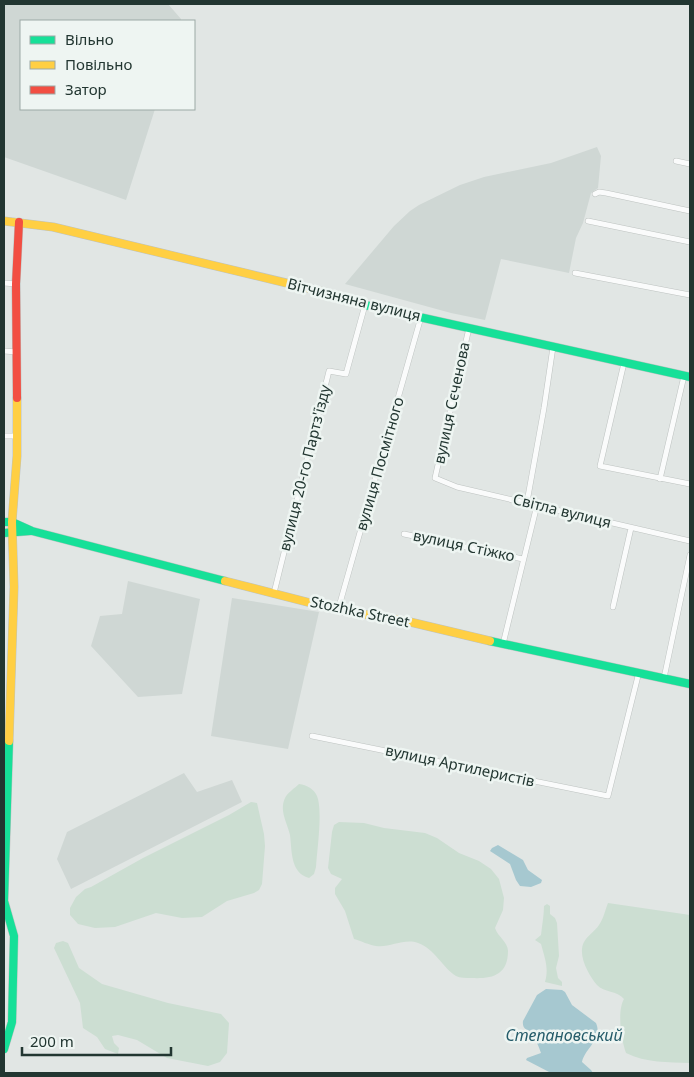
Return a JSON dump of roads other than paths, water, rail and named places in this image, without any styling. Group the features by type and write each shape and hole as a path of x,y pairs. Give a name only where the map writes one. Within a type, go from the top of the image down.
{"street":[{"path":"676,161 690,164"},
{"path":"595,194 599,192 606,193 690,210"},
{"name":"Вітчизняна вулиця","path":"4,221 53,228 330,293 365,305 687,376"},
{"path":"588,221 690,242"},
{"path":"4,1049 12,1022 14,936 4,901 7,712 14,587 8,522 17,436 16,284 19,222"},
{"path":"575,273 690,295"},
{"path":"4,283 16,284"},
{"name":"вулиця 20-го Партз'їзду","path":"274,593 328,372 346,374 365,305"},
{"name":"вулиця Посмітного","path":"338,610 421,317"},
{"name":"вулиця Сєченова","path":"435,478 468,328"},
{"path":"527,502 544,408 552,347"},
{"path":"4,351 17,352"},
{"path":"624,363 600,466 690,484"},
{"path":"660,479 687,376"},
{"path":"4,436 17,436"},
{"name":"Світла вулиця","path":"435,478 457,487 690,541"},
{"path":"503,644 537,505"},
{"name":"Stozhka Street","path":"8,522 32,531 338,610 406,622 690,684"},
{"path":"613,607 631,528"},
{"name":"Stozhka Street","path":"8,532 32,531"},
{"name":"вулиця Стіжко","path":"404,534 523,560"},
{"path":"664,678 690,555"},
{"name":"вулиця Артилеристів","path":"312,736 608,796 618,765 639,672"}],"water":[{"path":"498,845 523,860 528,870 542,880 541,883 531,887 520,886 510,864 490,851"},
{"name":"Степановський","path":"546,989 562,990 565,992 572,1005 596,1023 597,1034 582,1062 593,1073 551,1073 526,1060 541,1053 534,1038 524,1027 523,1021 537,995"}]}
